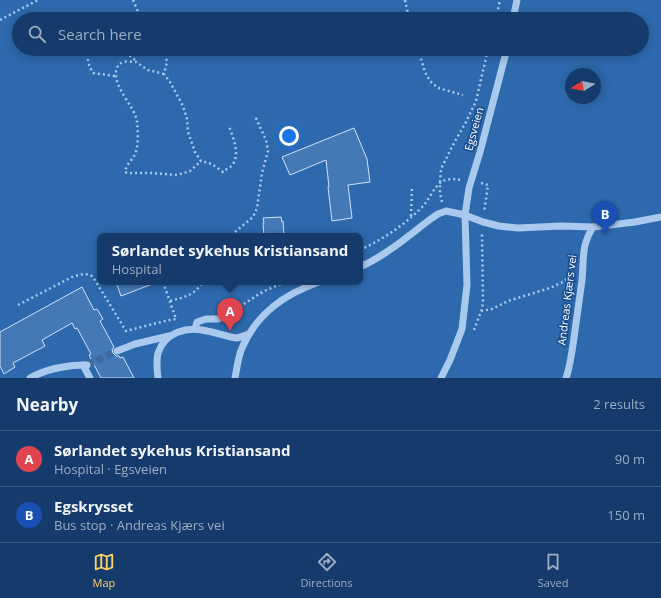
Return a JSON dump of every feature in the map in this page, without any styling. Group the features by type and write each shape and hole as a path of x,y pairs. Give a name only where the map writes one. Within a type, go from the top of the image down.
{"street":[{"path":"514,12 517,0"},
{"name":"Egsveien","path":"441,378 462,329 467,285 465,215 469,188 505,56"},
{"path":"363,265 393,248 432,218 446,211 465,215 499,226 518,228 561,226 593,227 661,217"},
{"name":"Andreas Kjærs vei","path":"566,378 570,365 574,337 583,268 584,245 593,227"},
{"path":"235,378 241,349 249,334 262,316 276,303 310,285"},
{"path":"195,329 197,322 206,319 218,319"},
{"path":"117,351 135,344 195,329 206,330 237,338 249,334"},
{"path":"158,378 156,367 158,354 169,336"},
{"path":"30,378 45,370 85,365 90,378"}],"path":[{"path":"15,12 38,0"},
{"path":"133,0 138,12"},
{"path":"405,0 408,12"},
{"path":"497,12 500,0"},
{"path":"0,20 12,14"},
{"path":"87,56 88,64 93,73 116,76"},
{"path":"130,56 148,70 164,74 183,106 187,119 188,132 195,152 201,161 212,164 223,172 233,164 236,153 235,143 229,126"},
{"path":"164,74 166,62 165,56"},
{"path":"420,56 425,72 430,81 438,88 463,96"},
{"path":"446,211 440,193 441,169 476,101 486,56"},
{"path":"136,62 122,62 118,65 116,70 116,76 124,96 138,120 138,142 136,154 126,167 125,172 177,176 190,171 201,161"},
{"path":"234,233 253,217 257,208 262,173 268,151 266,140 255,116"},
{"path":"363,249 378,242 401,226 424,206 440,183 454,178 462,180"},
{"path":"478,182 488,185 484,214"},
{"path":"411,217 412,186"},
{"path":"472,335 483,302 482,230"},
{"path":"481,311 550,288 563,282 583,268"},
{"path":"18,305 74,276 89,274 97,284"},
{"path":"98,285 126,331 176,319"},
{"path":"164,285 179,332"},
{"path":"170,301 189,296 201,285"},
{"path":"218,319 221,315 236,309 264,291 279,285"}],"shaded area":[{"path":"0,0 661,0 661,378 0,378"}],"building":[{"path":"354,128 367,159 370,182 348,185 352,218 332,221 326,160 290,175 282,157"},
{"path":"281,217 282,222 283,221 284,233 264,233 263,218"},
{"path":"117,285 150,285 121,296"},
{"path":"82,287 94,310 97,309 103,319 100,321 114,347 112,350 113,353 120,358 123,357 134,378 101,378 89,355 91,354 77,328 75,329 72,323 42,340 45,346 13,363 15,367 4,374 0,366 0,332"}],"tunnel":[{"path":"87,365 117,351"}],"place":[{"name":"Egskrysset","path":"605,234"},
{"name":"Sørlandet sykehus Kristiansand","path":"230,331"}]}
